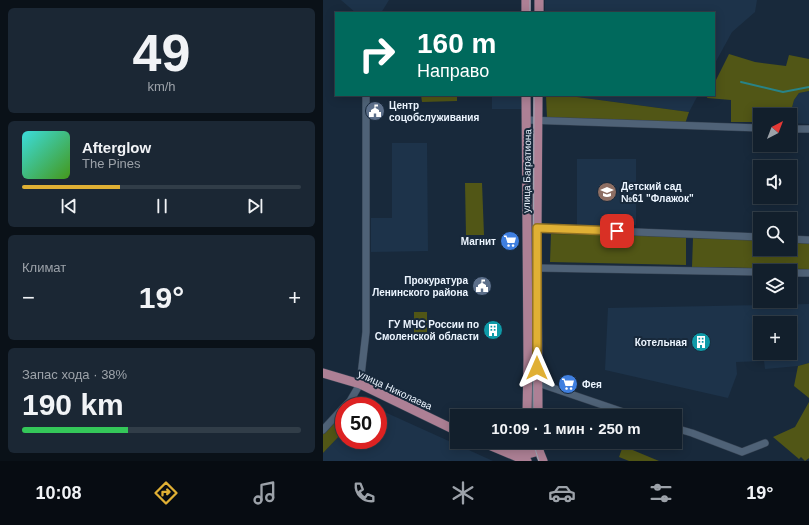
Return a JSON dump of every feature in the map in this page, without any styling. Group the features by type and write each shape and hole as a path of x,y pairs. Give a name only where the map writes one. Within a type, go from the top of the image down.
{"main road":[{"path":"526,0 526,12"},
{"path":"539,0 539,12"},
{"name":"улица Багратиона","path":"526,96 527,409"},
{"name":"улица Багратиона","path":"538,409 537,228 539,96"},
{"name":"улица Николаева","path":"323,373 360,384 450,428"},
{"path":"498,449 528,459"},
{"path":"505,452 516,449"},
{"path":"527,449 528,459"},
{"path":"528,459 537,449"},
{"path":"540,449 543,461"}],"street":[{"path":"352,397 360,384 366,332 365,97"},
{"path":"526,120 753,128"},
{"path":"797,129 809,129"},
{"path":"537,228 753,237"},
{"path":"797,239 809,240"},
{"path":"537,268 753,272"},
{"path":"797,273 809,273"},
{"path":"537,383 614,409"},
{"path":"323,430 335,416"},
{"path":"682,430 742,452 765,443"}],"shaded area":[{"path":"341,0 389,0 382,12 355,12"},
{"path":"545,0 757,0 755,12 732,32 715,63 715,12 545,12"},
{"path":"809,91 809,124 797,123 797,108 792,108 794,100 799,93"},
{"path":"492,96 523,96 523,109 492,109"},
{"path":"569,96 697,96 689,112"},
{"path":"392,143 427,143 428,251 371,252 371,218 392,218"},
{"name":"Детский сад №61 \"Флажок\"","path":"577,159 636,159 636,225 577,225"},
{"path":"797,304 809,304 809,363 798,366 765,369 764,361 736,362 737,374 728,398 605,370 608,308 753,305 753,308 797,308"},
{"path":"387,413 450,442 450,449 466,449 493,461 323,461 323,453 335,440 335,449 387,449"}],"green space":[{"path":"729,54 755,62 786,66 789,55 809,59 809,91 799,93 794,100 792,108 753,108 753,122 731,122 731,100 707,98 708,96 715,96 715,82"},
{"path":"421,96 457,96 457,101 422,102"},
{"path":"546,96 569,96 689,112 685,124 547,118"},
{"path":"465,183 482,183 484,235 466,235"},
{"path":"551,234 686,236 686,265 550,262"},
{"path":"693,238 753,240 753,256 797,256 797,241 809,241 809,269 797,269 797,264 753,264 753,268 692,267"},
{"path":"414,312 427,312 427,334 414,334"},
{"path":"809,363 809,398 794,386 798,366"},
{"path":"809,402 809,458 805,461 801,457 799,459 773,437 795,427"},
{"path":"335,420 335,440 323,453 323,434"},
{"path":"622,449 630,449 659,461 629,461 619,457"}],"waterway":[{"path":"741,82 783,92 809,87"}],"tram line":[{"path":"530,0 530,12"},
{"path":"533,409 534,96"},
{"path":"535,449 539,461"}],"place":[{"name":"Центр соцобслуживания","path":"375,111"},
{"name":"Детский сад №61 \"Флажок\"","path":"607,192"},
{"name":"Магнит","path":"510,241"},
{"name":"Прокуратура Ленинского района","path":"482,286"},
{"name":"ГУ МЧС России по Смоленской области","path":"493,330"},
{"name":"Котельная","path":"701,342"},
{"name":"Фея","path":"568,384"}],"route":[{"path":"537,368 537,228 617,231"}]}
